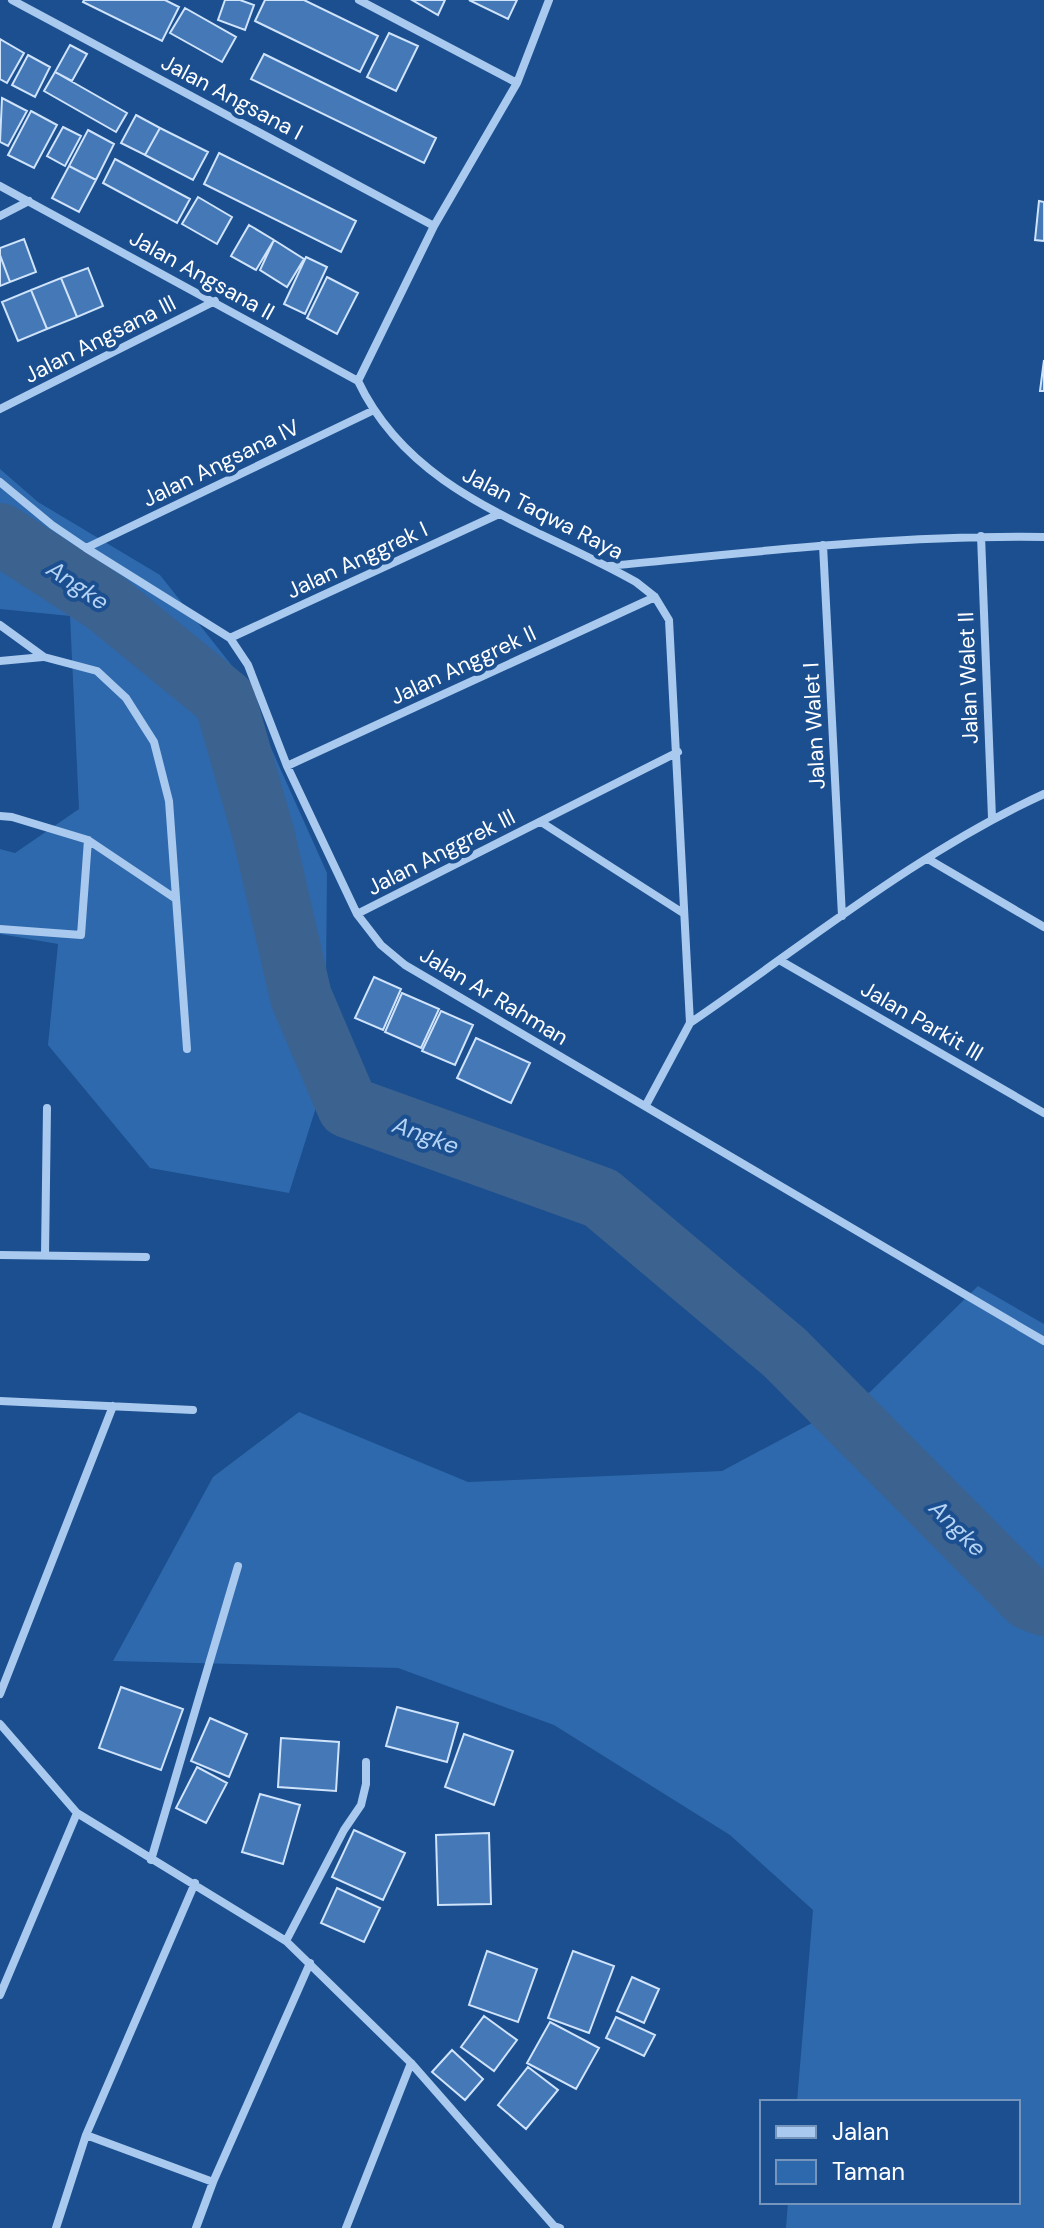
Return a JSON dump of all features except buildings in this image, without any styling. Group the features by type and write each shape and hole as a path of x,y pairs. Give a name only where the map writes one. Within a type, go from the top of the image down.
{"street":[{"name":"Jalan Angsana I","path":"12,0 434,226"},
{"path":"359,0 517,83"},
{"path":"358,381 434,226 517,83 549,0"},
{"name":"Jalan Angsana II","path":"0,186 358,381"},
{"path":"0,216 29,201"},
{"name":"Jalan Angsana III","path":"0,409 215,301"},
{"name":"Jalan Taqwa Raya","path":"358,381 372,411 415,459 441,480 499,514 608,566 655,597"},
{"name":"Jalan Angsana IV","path":"86,548 372,411"},
{"name":"Jalan Ar Rahman","path":"0,482 86,548 230,638 248,665 287,766 357,914 381,945 415,972 1044,1341"},
{"name":"Jalan Anggrek I","path":"230,638 499,514"},
{"path":"608,566 823,545 981,536 1044,537"},
{"name":"Jalan Walet II","path":"981,536 992,818"},
{"name":"Jalan Walet I","path":"823,545 842,916"},
{"path":"655,597 669,620 690,1023"},
{"name":"Jalan Anggrek II","path":"287,766 655,597"},
{"path":"0,625 44,657"},
{"path":"0,661 44,657 97,671 126,698 154,742 169,801 187,1049"},
{"name":"Jalan Anggrek III","path":"357,914 678,752"},
{"path":"646,1105 690,1023 928,859 992,818 1044,794"},
{"path":"0,816 88,840 176,899"},
{"name":"Jalan Anggrek III","path":"541,822 683,913"},
{"path":"0,929 81,935 88,840"},
{"path":"928,859 1044,927"},
{"name":"Jalan Parkit III","path":"781,961 1044,1113"},
{"path":"45,1255 47,1108"},
{"path":"0,1255 146,1257"},
{"path":"0,1401 193,1410"},
{"path":"0,1694 113,1406"},
{"path":"151,1860 238,1566"},
{"path":"0,1724 77,1813 286,1941 411,2063 555,2227"},
{"path":"286,1941 344,1830 361,1805 366,1784 366,1762"},
{"path":"0,1995 77,1813"},
{"path":"56,2228 86,2135 195,1883"},
{"path":"196,2228 213,2182 310,1963"},
{"path":"346,2228 411,2063"},
{"path":"86,2135 213,2182"}],"green space":[{"path":"0,469 38,502 160,575 237,672 327,873 325,1079 289,1193 150,1168 48,1045 58,944 0,934 0,849 15,853 79,809 70,616 0,609"},
{"path":"978,1286 1044,1324 1044,2228 786,2228 788,2204 1020,2204 1020,2100 797,2100 813,1910 730,1835 554,1725 398,1668 113,1661 213,1477 299,1412 468,1482 722,1471 870,1392"}],"waterway":[{"name":"Angke","path":"0,534 105,602 225,700 264,836 301,997 348,1107 601,1198 785,1353 1029,1599 1044,1605"}]}
